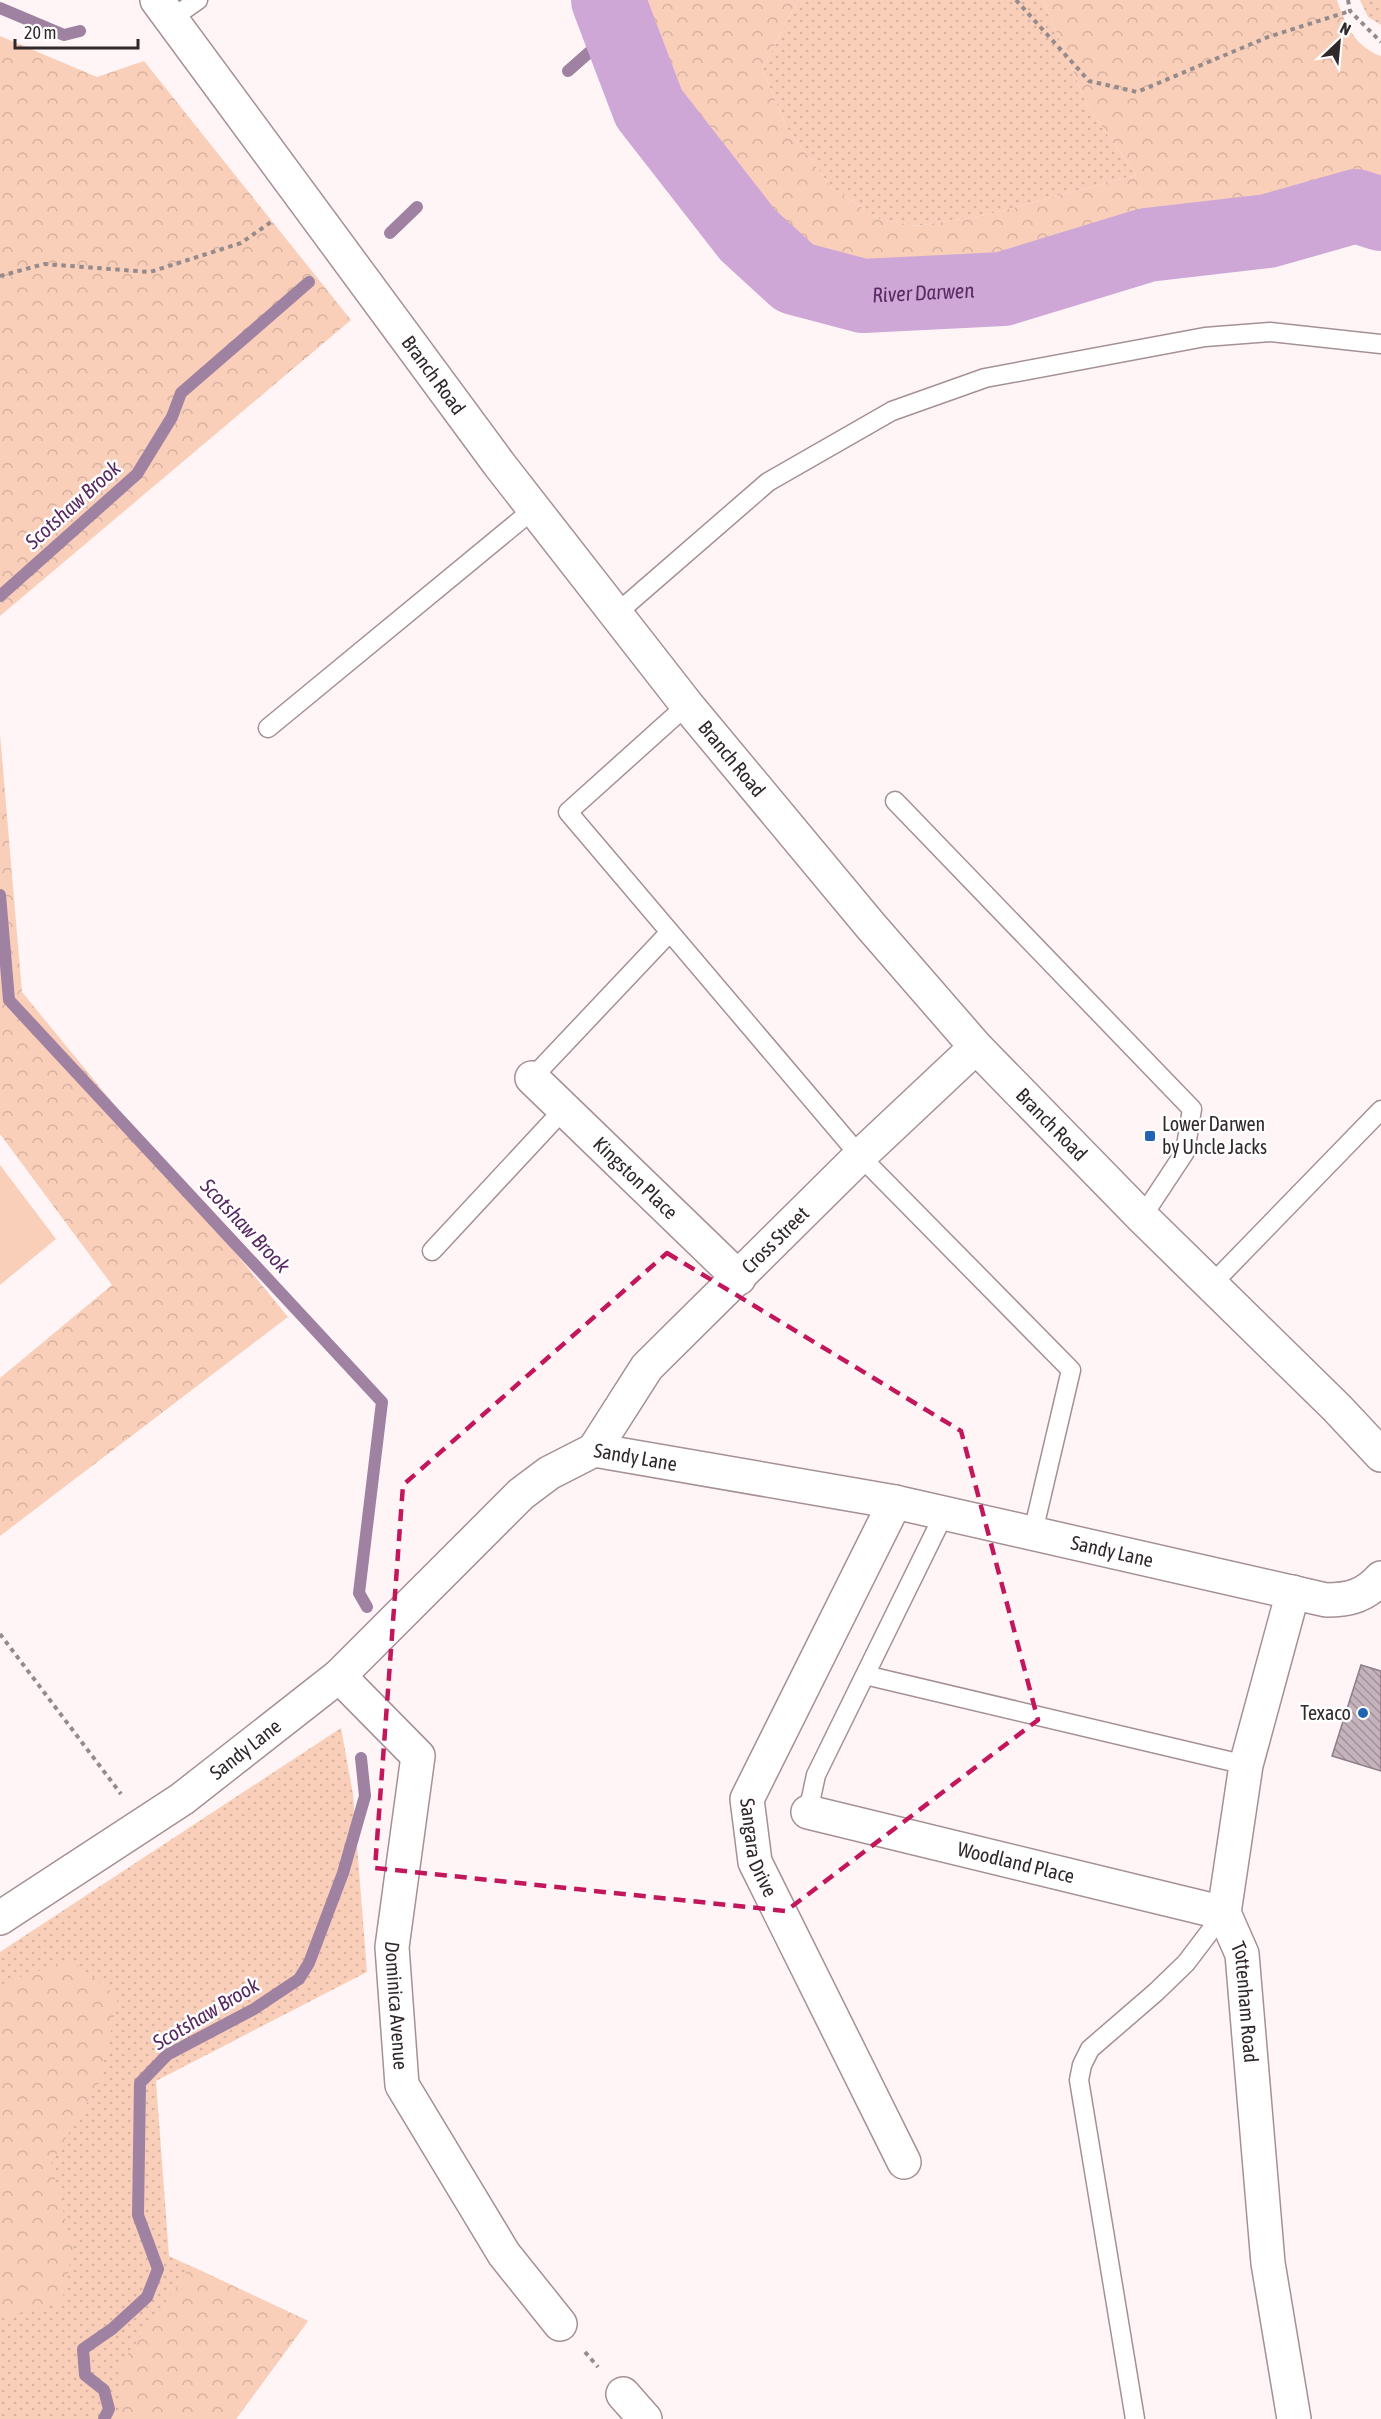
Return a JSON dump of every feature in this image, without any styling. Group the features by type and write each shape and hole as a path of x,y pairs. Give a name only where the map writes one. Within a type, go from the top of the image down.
{"street":[{"name":"Branch Road","path":"164,10 499,464 687,705 870,925 976,1047 1142,1217 1337,1408 1381,1455"},
{"name":"Cross Street","path":"594,1450 647,1367 860,1156 976,1047"},
{"name":"Kingston Place","path":"532,1078 739,1278"},
{"name":"Sandy Lane","path":"0,1917 182,1799 339,1676 522,1494 549,1473 594,1450 945,1512 1326,1600 1356,1597 1370,1590 1381,1578"},
{"name":"Sangara Drive","path":"895,1502 747,1799 755,1862 904,2162"},
{"path":"1224,1913 1246,1765 1293,1592"},
{"name":"Dominica Avenue","path":"339,1676 418,1756 392,1947 402,2085 504,2254 560,2324"},
{"name":"Woodland Place","path":"808,1812 1224,1913"},
{"name":"Tottenham Road","path":"1224,1913 1242,1954 1268,2263 1294,2419"},
{"path":"623,2394 645,2419"}],"lane":[{"path":"164,10 198,0"},
{"path":"617,613 768,482 892,411 952,389 985,378 1205,337 1270,332 1381,344"},
{"path":"268,728 534,508"},
{"path":"687,705 568,812 860,1156 1071,1370 1033,1532"},
{"path":"895,801 1192,1110 1185,1152 1142,1217"},
{"path":"532,1078 670,932"},
{"path":"432,1251 564,1109"},
{"path":"1212,1284 1381,1110"},
{"path":"808,1812 816,1775 945,1512"},
{"path":"865,1675 1246,1765"},
{"path":"1135,2419 1079,2080 1082,2065 1090,2049 1186,1963 1224,1913"}],"path":[{"path":"1016,0 1089,81 1137,92 1268,37 1350,11"},
{"path":"1348,0 1350,11 1381,42"},
{"path":"0,276 44,264 150,272 241,243 304,199"},
{"path":"0,1634 144,1824"},
{"path":"560,2324 623,2394"}],"highlighted area":[{"path":"667,1253 961,1431 1038,1720 786,1911 375,1868 403,1485"}],"green space":[{"path":"640,0 798,0 762,69 787,128 831,187 879,219 917,226 986,215 1136,175 1088,107 1043,0 1337,0 1352,34 1364,47 1381,56 1381,200 1358,192 1279,212 1191,227 997,273 848,276 796,258 740,212 690,132"},
{"path":"798,0 1043,0 1088,107 1136,175 986,215 917,226 879,219 831,187 787,128 762,69"},
{"path":"1360,0 1381,0 1381,25 1368,17"},
{"path":"0,36 97,77 144,61 351,320 0,616"},
{"path":"0,734 22,992 288,1317 0,1536 0,1378 112,1285 0,1134"},
{"path":"0,1165 56,1239 0,1285"},
{"path":"341,1728 353,1794 367,1972 156,2081 169,2256 308,2321 236,2419 0,2419 0,1952"},
{"path":"71,1960 118,1997 100,2081 51,2163 73,2249 62,2301 4,2318 0,2311 0,1986 8,1981"},
{"path":"191,2266 308,2321 236,2419 116,2419 122,2406 118,2368"}],"building":[{"name":"Texaco","path":"1361,1665 1381,1671 1381,1771 1332,1756"}],"waterway":[{"name":"River Darwen","path":"608,0 649,108 748,235 795,278 863,296 1003,289 1147,245 1268,231 1356,206 1381,214"},
{"path":"0,8 64,35 80,31"},
{"name":"Scotshaw Brook","path":"568,71 618,27"},
{"name":"Scotshaw Brook","path":"390,233 417,207"},
{"name":"Scotshaw Brook","path":"0,596 137,474 172,417 181,393 309,282"},
{"name":"Scotshaw Brook","path":"0,895 9,1000 382,1402 359,1593 367,1607"},
{"name":"Scotshaw Brook","path":"104,2419 109,2409 104,2390 85,2375 83,2349 112,2329 147,2297 158,2269 138,2215 140,2083 167,2055 254,2009 299,1979 309,1963 343,1873 365,1796 361,1758"}],"place":[{"name":"Lower Darwen by Uncle Jacks","path":"1150,1136"},
{"name":"Texaco","path":"1363,1713"}]}
